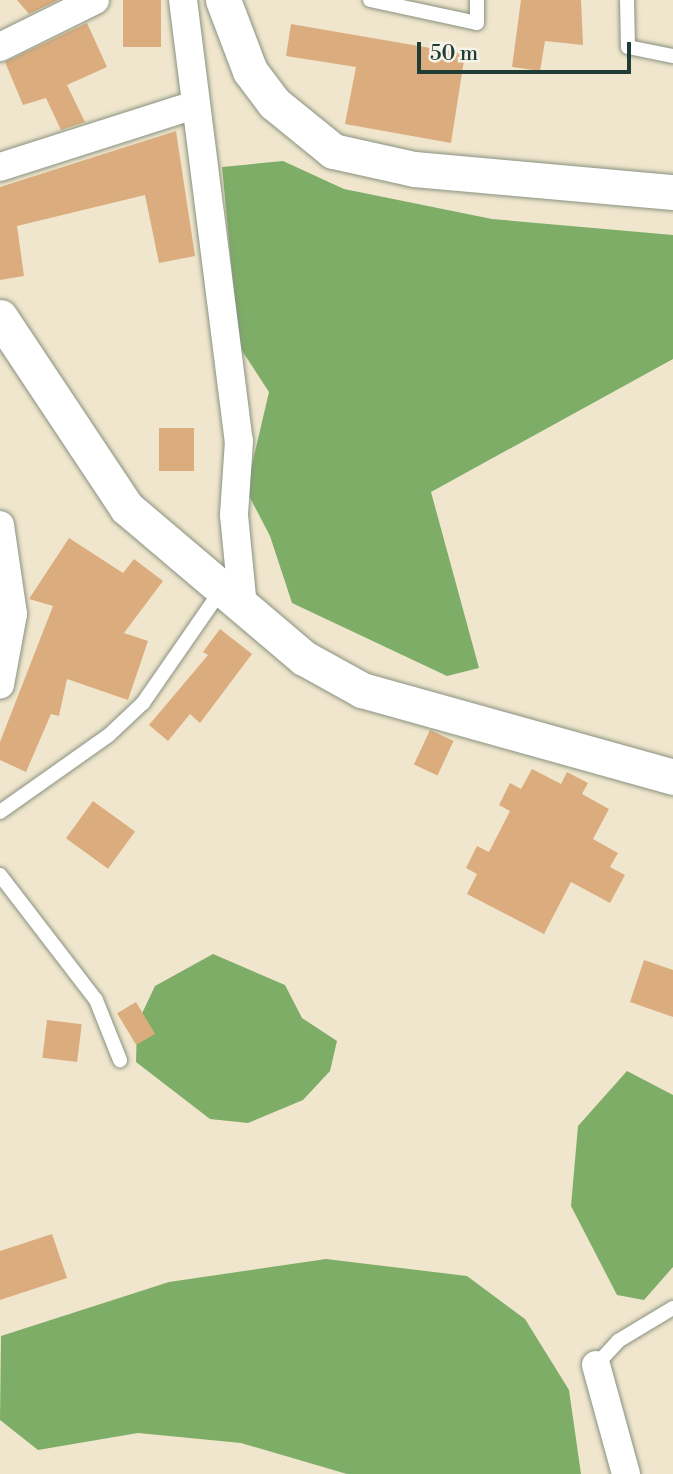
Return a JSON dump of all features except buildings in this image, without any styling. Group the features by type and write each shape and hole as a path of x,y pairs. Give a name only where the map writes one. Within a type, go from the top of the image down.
{"street":[{"path":"0,47 96,0"},
{"path":"183,0 194,105 239,442 232,598"},
{"path":"223,0 250,71 274,103 333,151 414,169 673,192"},
{"path":"0,167 194,105"},
{"path":"0,317 127,508 304,658 362,690 673,776"},
{"path":"0,525 13,614 0,685"},
{"path":"596,1365 626,1474"}],"lane":[{"path":"370,0 478,23 477,0"},
{"path":"627,0 628,47 673,56"},
{"path":"0,812 109,735 143,703 232,598"},
{"path":"0,875 96,1000 120,1060"},
{"path":"596,1365 618,1341 673,1308"}],"green space":[{"path":"283,161 344,189 492,219 673,235 673,359 431,492 479,668 447,676 292,603 270,536 246,490 269,392 239,346 222,167"},
{"path":"213,954 285,985 302,1018 337,1041 330,1071 303,1100 248,1123 210,1119 136,1062 137,1024 155,986"},
{"path":"627,1071 673,1095 673,1267 644,1300 617,1295 571,1206 578,1126"},
{"path":"326,1259 467,1276 525,1319 569,1390 581,1474 347,1474 241,1443 138,1433 38,1450 0,1420 1,1336 169,1282"}]}
